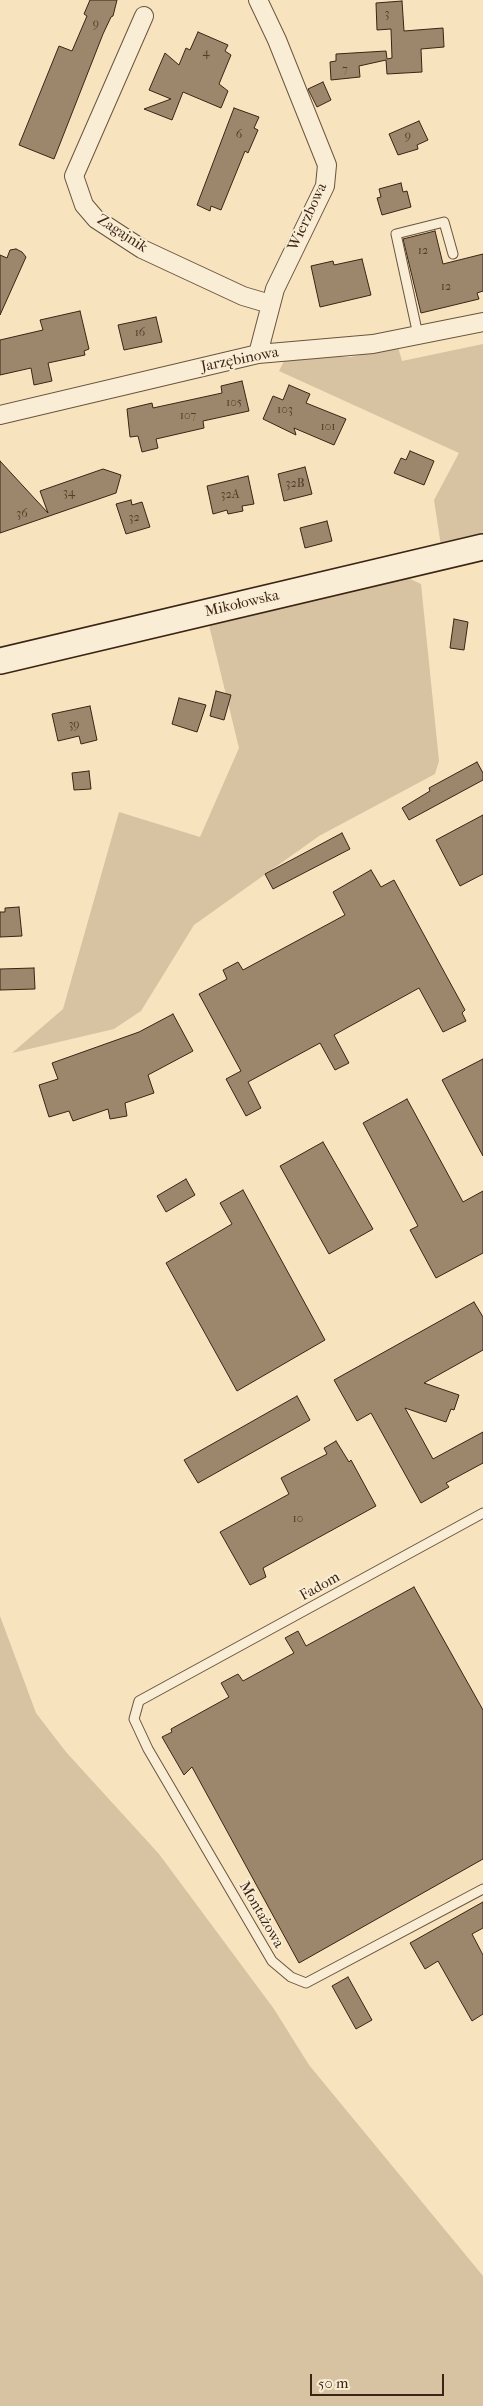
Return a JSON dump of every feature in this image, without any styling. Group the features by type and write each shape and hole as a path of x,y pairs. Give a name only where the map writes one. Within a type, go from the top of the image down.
{"street":[{"name":"Wierzbowa","path":"258,0 278,40 327,165 325,186 296,242 270,304 258,354"},
{"name":"Zagajnik","path":"144,16 74,176 84,205 96,219 142,249 243,296 270,304"},
{"name":"Jarzębinowa","path":"0,415 258,354 373,344 483,322"},
{"name":"Mikołowska","path":"0,661 483,547"}],"lane":[{"path":"418,335 396,234 444,222 452,254"},
{"name":"Fadom","path":"169,1685 483,1514"},
{"name":"Montażowa","path":"169,1685 139,1701 134,1719 148,1749 272,1962 291,1977 306,1983 483,1889"}],"shaded area":[{"path":"483,344 483,534 441,546 434,500 459,453 279,371 286,357 351,357 398,347 402,361"},
{"path":"404,576 421,584 439,761 435,774 319,836 194,925 141,1011 114,1029 12,1053 63,1009 119,812 200,837 239,748 208,621"},
{"path":"0,1616 36,1713 66,1752 159,1854 274,2009 309,2065 483,2276 483,2406 0,2406"}],"building":[{"path":"90,0 117,0 113,16 103,34 54,159 19,145 59,46 72,51 87,16 84,14"},
{"path":"402,1 404,31 443,28 444,47 421,49 422,72 387,74 386,60 359,66 360,77 331,80 330,62 336,61 336,54 386,51 387,59 392,58 391,29 377,30 376,3"},
{"path":"198,32 228,45 225,51 231,55 219,84 228,91 221,108 183,92 172,120 144,109 171,99 149,90 165,53 179,65 186,48 190,50"},
{"path":"323,82 331,100 317,107 308,89"},
{"path":"234,108 259,117 254,128 258,130 248,153 245,151 221,210 211,206 210,211 197,205"},
{"path":"419,121 428,140 417,145 418,149 398,155 389,134"},
{"path":"401,183 403,192 407,191 411,207 382,215 377,198 381,197 379,189"},
{"path":"435,231 443,264 483,254 483,291 477,293 479,299 421,313 403,239"},
{"path":"16,249 26,257 0,315 0,255 7,258 10,250"},
{"path":"362,259 371,295 320,307 311,266 333,261 334,265"},
{"path":"80,311 89,349 84,351 85,355 48,363 52,381 34,385 31,368 0,375 0,340 43,330 40,320"},
{"path":"156,317 162,342 124,350 118,325"},
{"path":"242,381 249,411 203,421 204,428 156,439 158,448 142,452 138,436 130,437 127,409 152,403 153,408 222,393 221,386"},
{"path":"289,385 310,394 306,403 346,419 334,445 294,428 296,435 263,419 273,396 283,400"},
{"path":"410,451 434,461 424,485 394,473 401,458 406,460"},
{"path":"0,461 48,513 40,491 103,469 121,475 116,493 0,533"},
{"path":"305,467 312,494 284,501 278,474"},
{"path":"248,476 254,504 242,506 243,511 228,514 227,510 213,514 207,486"},
{"path":"131,500 132,505 142,502 150,527 126,534 116,504"},
{"path":"327,521 332,541 305,548 300,528"},
{"path":"454,619 468,622 464,650 450,648"},
{"path":"216,691 231,695 224,720 210,716"},
{"path":"179,698 206,705 197,732 172,724"},
{"path":"90,706 97,740 81,744 79,736 58,741 52,714"},
{"path":"477,762 483,773 483,780 409,820 402,808 430,791 429,788"},
{"path":"89,771 91,789 74,790 72,773"},
{"path":"483,815 483,874 460,886 436,840"},
{"path":"342,833 350,849 273,889 265,874"},
{"path":"371,870 381,887 394,880 465,1010 462,1013 466,1021 443,1032 419,988 334,1035 349,1063 335,1070 320,1043 248,1082 261,1108 246,1116 226,1079 241,1071 199,994 227,979 223,970 238,962 243,970 345,915 333,892"},
{"path":"19,907 22,936 0,937 0,912 5,912 5,908"},
{"path":"34,968 35,989 0,990 0,969"},
{"path":"173,1014 193,1051 148,1075 154,1093 125,1103 127,1116 110,1119 108,1109 73,1121 69,1111 49,1117 39,1085 58,1079 52,1063 139,1032"},
{"path":"483,1059 483,1156 442,1080"},
{"path":"407,1099 463,1202 483,1191 483,1253 436,1278 410,1230 418,1226 363,1123"},
{"path":"323,1142 373,1229 329,1254 280,1166"},
{"path":"186,1179 195,1195 166,1212 157,1196"},
{"path":"243,1190 325,1340 237,1391 166,1263 232,1224 220,1203"},
{"path":"474,1302 483,1317 483,1350 424,1383 459,1395 454,1410 451,1409 446,1422 405,1408 433,1459 483,1432 483,1463 446,1483 449,1487 421,1503 371,1413 357,1421 334,1380"},
{"path":"297,1396 310,1420 198,1483 184,1460"},
{"path":"336,1441 349,1462 351,1460 376,1506 263,1568 266,1577 250,1585 220,1532 289,1494 281,1478 327,1454 324,1448"},
{"path":"414,1587 483,1710 483,1859 299,1963 192,1767 184,1775 162,1737 172,1732 171,1729 229,1697 221,1683 238,1674 243,1681 294,1653 285,1638 298,1631 306,1646"},
{"path":"483,1902 483,1928 472,1934 483,1955 483,2014 472,2021 438,1961 425,1969 410,1943"},
{"path":"348,1977 372,2020 356,2029 332,1986"}]}
